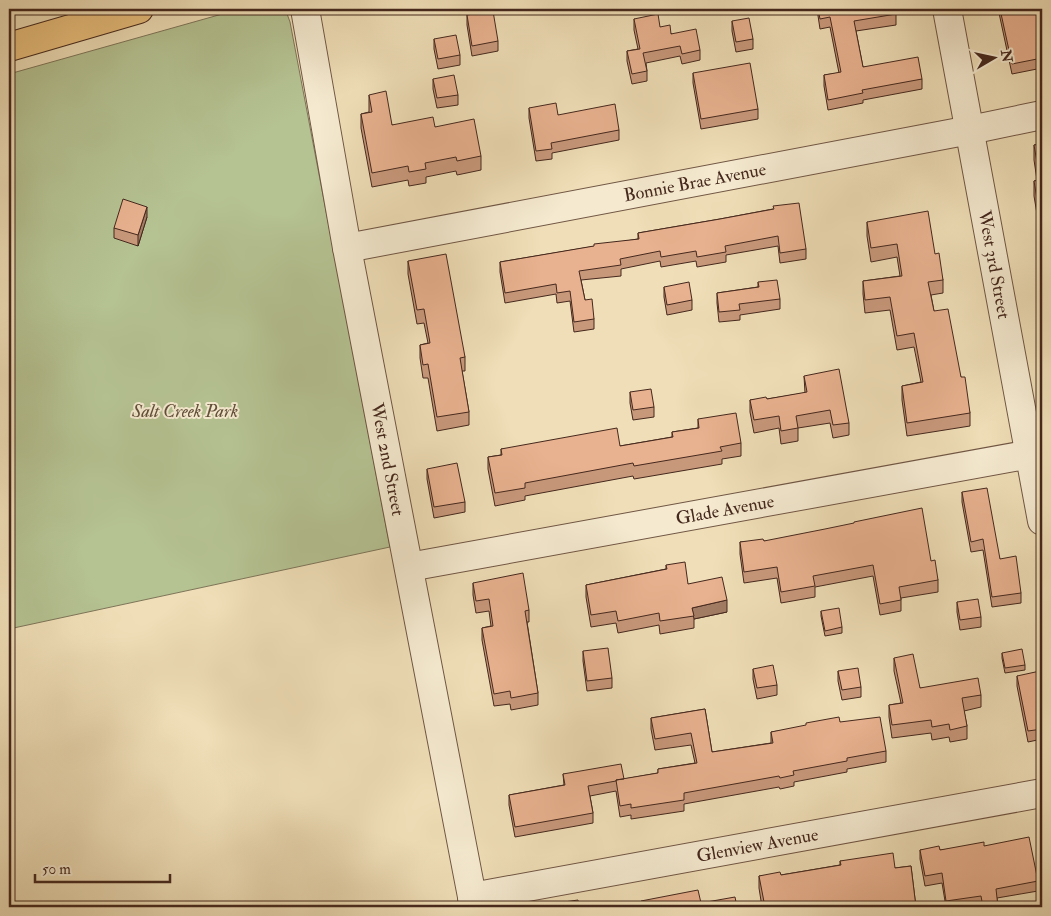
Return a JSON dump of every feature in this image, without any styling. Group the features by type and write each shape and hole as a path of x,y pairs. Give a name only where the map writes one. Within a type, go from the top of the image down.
{"highway":[{"path":"9,47 139,9"}],"street":[{"name":"West 2nd Street","path":"305,9 347,248 473,902"},
{"name":"West 3rd Street","path":"947,9 1036,453 1042,521"},
{"name":"Bonnie Brae Avenue","path":"347,248 1042,115"},
{"name":"Glade Avenue","path":"409,567 1036,453"},
{"name":"Glenview Avenue","path":"473,902 1042,793"}],"green space":[{"name":"Salt Creek Park","path":"240,9 282,9 286,11 290,22 390,547 9,629 9,74"}],"building":[{"path":"818,9 894,9 896,14 854,21 863,67 918,57 922,79 862,90 863,93 828,100 824,75 841,72 830,17 820,19"},
{"path":"1000,9 1042,9 1042,58 1012,64"},
{"path":"493,11 498,41 472,46 467,15"},
{"path":"658,14 660,27 670,25 671,34 696,29 700,50 682,54 680,46 643,53 647,71 632,74 627,51 640,49 634,19"},
{"path":"749,18 753,39 736,42 732,21"},
{"path":"456,35 460,55 438,59 434,39"},
{"path":"750,63 758,109 701,119 693,73"},
{"path":"454,75 458,95 437,98 433,79"},
{"path":"386,91 392,125 433,117 435,127 474,119 481,156 457,161 456,157 425,163 426,169 409,172 408,166 372,173 361,114 372,112 369,95"},
{"path":"556,103 558,115 615,104 619,130 551,143 552,149 536,151 529,108"},
{"path":"1042,144 1042,198 1037,199 1034,181 1040,180 1034,145"},
{"path":"123,199 147,207 138,235 114,228"},
{"path":"799,203 806,249 780,253 778,236 725,246 726,252 697,257 696,251 661,257 660,251 620,259 621,265 579,271 585,300 592,299 594,319 574,322 570,291 557,293 556,284 505,293 500,262 594,246 594,244 639,239 638,233 774,209 773,206"},
{"path":"928,211 935,254 939,253 943,280 928,282 934,311 948,309 961,377 965,377 970,413 907,423 902,386 923,382 914,333 897,336 890,297 865,300 863,281 902,276 897,244 871,248 867,222"},
{"path":"446,254 465,357 460,358 469,412 437,417 428,364 423,365 420,345 430,343 424,309 417,310 408,261"},
{"path":"777,280 780,299 739,304 740,310 719,312 717,293 759,287 758,282"},
{"path":"689,282 692,300 667,305 664,287"},
{"path":"839,369 849,423 833,425 830,410 796,416 798,428 781,431 779,416 754,420 750,400 807,392 804,376"},
{"path":"651,389 654,407 633,410 630,392"},
{"path":"736,413 741,443 720,447 722,451 634,466 633,463 525,483 525,488 495,493 488,457 502,455 501,449 617,428 620,446 673,437 672,432 699,428 698,419"},
{"path":"457,463 465,502 434,507 427,469"},
{"path":"987,488 1000,559 1016,556 1021,593 992,597 983,539 971,542 962,492"},
{"path":"922,508 931,561 935,560 938,580 899,587 901,600 880,604 873,565 813,576 815,586 781,592 777,567 744,572 740,542 763,539 764,541"},
{"path":"685,562 688,584 722,577 727,600 692,608 694,616 660,621 659,613 618,621 616,611 591,615 586,585 667,569 666,565"},
{"path":"523,573 529,610 525,611 538,693 511,698 510,691 494,694 482,628 493,626 489,599 476,601 473,583"},
{"path":"978,599 981,617 960,620 957,602"},
{"path":"839,608 842,627 825,631 821,611"},
{"path":"608,648 612,678 587,681 583,651"},
{"path":"1022,649 1025,665 1005,668 1002,653"},
{"path":"913,654 920,688 978,678 981,695 962,698 967,726 950,730 949,724 932,727 931,720 892,725 889,705 903,703 894,658"},
{"path":"773,665 777,685 757,688 753,669"},
{"path":"858,668 861,687 842,690 838,671"},
{"path":"1040,671 1042,684 1042,729 1028,731 1017,676"},
{"path":"705,709 712,752 773,743 771,732 839,717 840,722 880,717 886,751 847,758 847,761 793,771 794,775 780,778 779,776 684,793 684,800 631,808 631,804 620,806 616,780 658,773 658,769 697,763 691,733 655,739 651,718"},
{"path":"621,764 624,779 588,786 593,813 515,827 509,795 565,785 563,774"},
{"path":"1029,837 1038,881 996,889 998,907 983,907 981,896 946,901 942,873 925,876 920,850 939,846 940,850 984,842 984,846"},
{"path":"893,853 895,868 911,866 916,907 765,907 759,876 780,872 781,875 841,865 840,861"},
{"path":"698,890 701,903 735,897 737,907 642,907 641,901"},
{"path":"578,900 579,907 550,907 550,904"}]}
